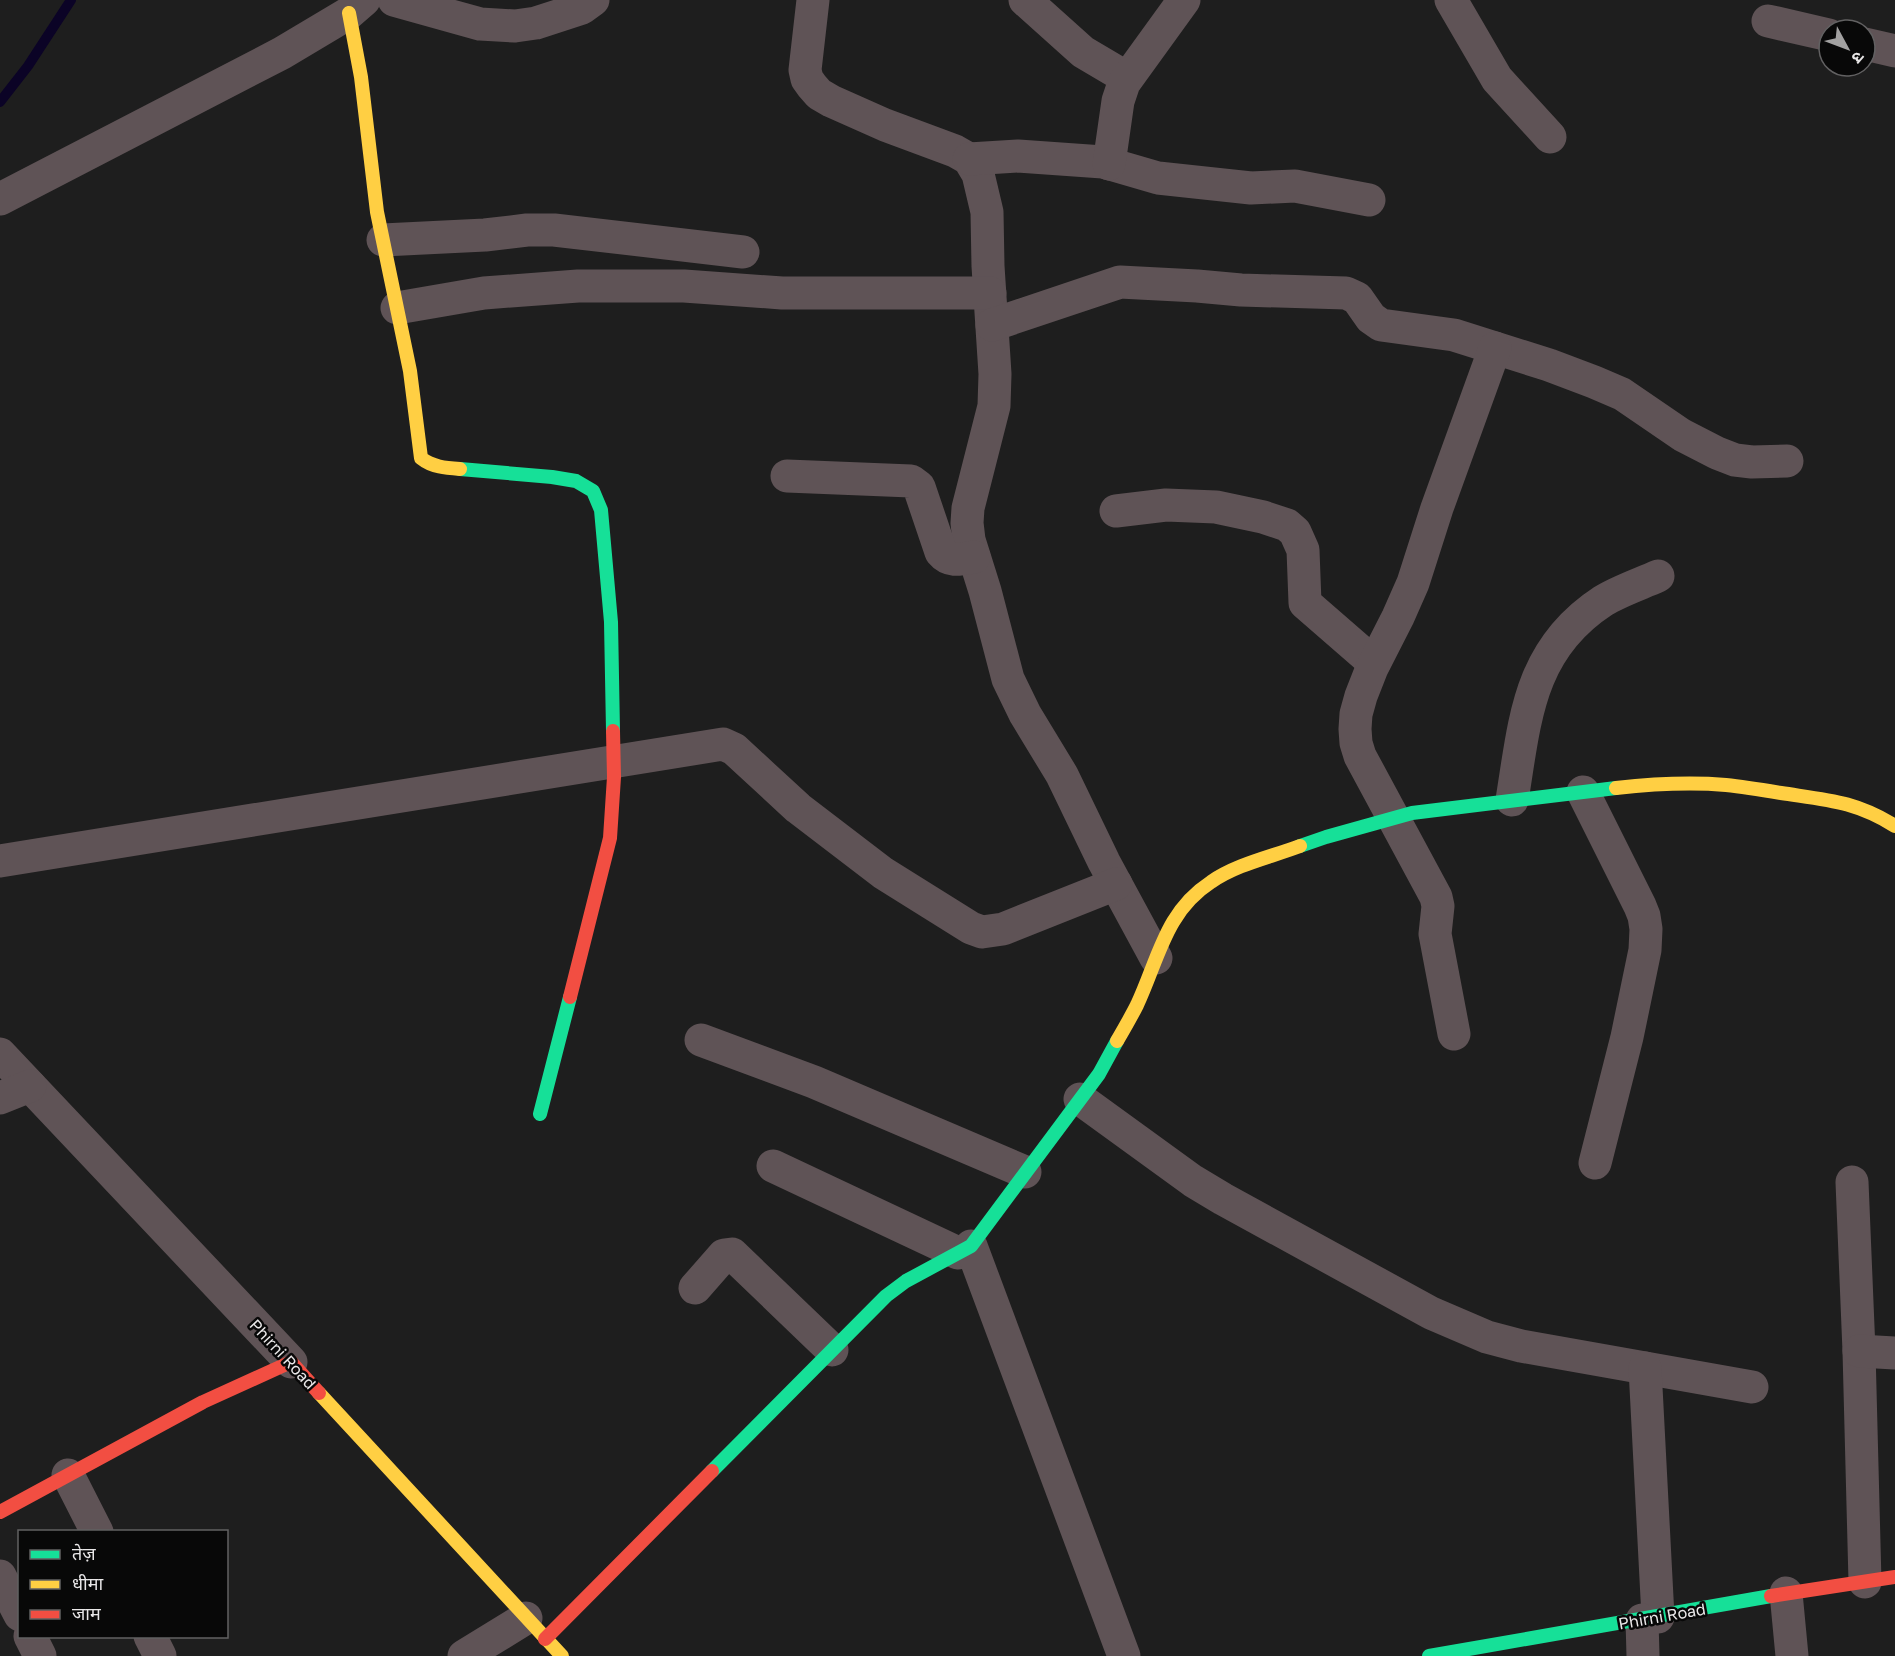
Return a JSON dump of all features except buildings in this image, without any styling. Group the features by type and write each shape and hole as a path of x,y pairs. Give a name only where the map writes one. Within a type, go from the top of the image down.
{"street":[{"path":"394,0 480,24 515,26 536,23 573,11 593,0"},
{"path":"813,0 805,70 807,79 819,94 863,116 955,151 969,159 978,174 987,212 995,374 994,406 969,508 967,523 969,540 986,591 1008,679 1062,774 1116,884 1156,958"},
{"path":"1025,0 1083,52 1127,78"},
{"path":"1109,164 1118,101 1127,78 1184,0"},
{"path":"1451,0 1497,79 1550,137"},
{"path":"0,199 282,53 356,6 377,212 410,370 419,453 424,462 440,467 576,481 593,491 600,510 611,622 614,799 610,838 540,1114"},
{"path":"1768,21 1817,32"},
{"path":"1877,47 1895,51"},
{"path":"969,159 1018,156 1109,164 1158,178 1251,189 1295,186 1369,200"},
{"path":"383,240 554,230 743,252"},
{"path":"397,308 484,294 578,286 684,286 991,309 1049,306 1108,285 1130,282 1241,290 1346,293 1357,298 1371,318 1381,325 1454,335 1558,368 1622,394 1682,435 1735,460 1787,460"},
{"path":"1454,1034 1435,934 1438,906 1436,897 1360,756 1356,743 1356,714 1374,663 1413,583 1437,508 1495,348"},
{"path":"786,476 911,482 919,487 941,552 948,559 953,560 974,557"},
{"path":"1116,511 1166,505 1216,507 1263,517 1287,525 1295,532 1303,550 1305,603 1374,663"},
{"path":"1512,800 1531,697 1541,670 1552,650 1566,632 1584,615 1605,600 1658,576"},
{"path":"0,861 613,763 716,744 729,746 798,808 883,873 960,922 982,932 1003,929 1116,884"},
{"path":"464,1656 535,1628 832,1350 886,1296 906,1281 964,1249 1099,1074 1137,1005 1167,930 1179,911 1212,881 1234,870 1326,837 1412,813 1656,784 1725,785 1856,806 1895,826"},
{"path":"1583,792 1640,906 1646,929 1645,950 1627,1037 1595,1163"},
{"path":"701,1040 814,1082 1025,1172"},
{"name":"Phirni Road","path":"0,1054 291,1362 562,1656"},
{"path":"0,1098 30,1086"},
{"path":"1080,1099 1193,1181 1335,1262 1431,1313 1487,1337 1510,1343 1752,1387"},
{"path":"773,1166 964,1249 1124,1656"},
{"path":"1852,1182 1859,1352 1880,1579"},
{"path":"695,1288 724,1255 732,1254 832,1350"},
{"path":"1859,1352 1895,1353"},
{"path":"0,1512 203,1402 291,1362"},
{"path":"1643,1656 1650,1618 1645,1368"},
{"path":"68,1475 96,1530"},
{"path":"0,1576 18,1611"},
{"name":"Phirni Road","path":"1429,1656 1786,1593 1880,1579"},
{"path":"1786,1593 1792,1656"},
{"path":"31,1638 40,1656"},
{"path":"151,1638 160,1656"}],"waterway":[{"path":"0,102 28,66 71,0"}],"traffic: fast":[{"path":"460,469 552,477 576,481 593,491 601,510 611,622 613,731"},
{"path":"1300,846 1412,813 1616,788"},
{"path":"540,1114 570,997"},
{"path":"712,1471 886,1296 906,1281 971,1246 1099,1074 1117,1041"},
{"path":"1429,1656 1771,1596"}],"traffic: slow":[{"path":"349,13 361,77 377,212 410,371 421,458 434,465 460,469"},
{"path":"1616,788 1685,784 1740,787 1853,806 1895,826"},
{"path":"1117,1041 1137,1005 1165,937 1183,907 1211,882 1232,870 1300,846"},
{"path":"319,1393 562,1656"}],"traffic: jam":[{"path":"570,997 610,838 614,777 613,731"},
{"path":"0,1512 203,1402 291,1362 319,1393"},
{"path":"545,1639 712,1471"},
{"path":"1771,1596 1895,1577"}]}
